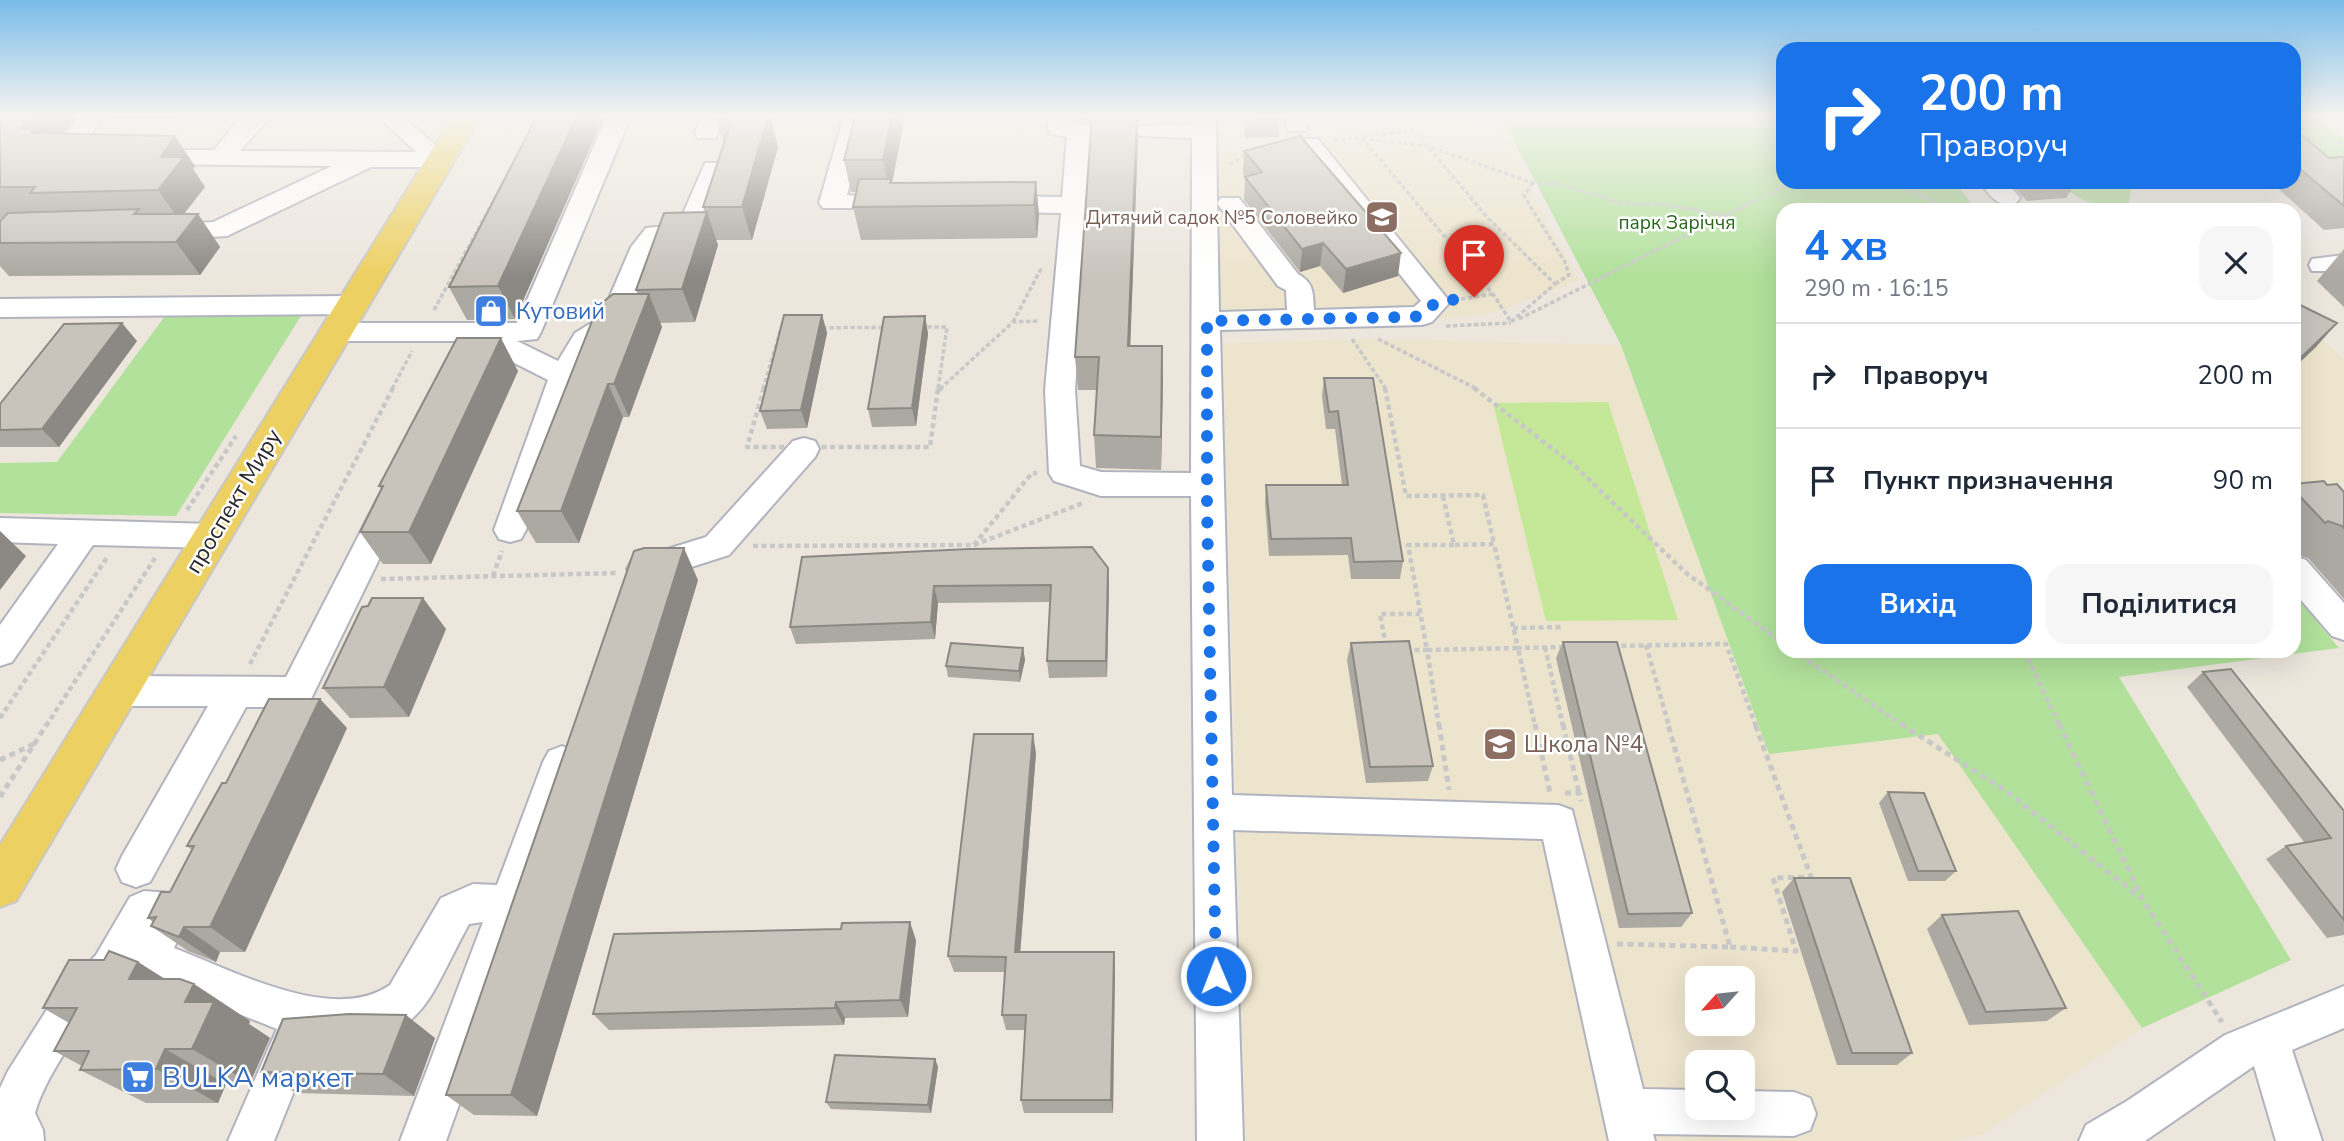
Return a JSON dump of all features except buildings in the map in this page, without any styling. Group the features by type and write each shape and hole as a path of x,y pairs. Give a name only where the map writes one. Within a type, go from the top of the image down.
{"main road":[{"name":"проспект Миру","path":"0,886 434,169"}],"street":[{"path":"136,232 218,230 347,169"},
{"path":"468,344 527,332 596,169"},
{"path":"510,530 564,376 585,340 613,322 645,247 655,234 688,232 713,169"},
{"path":"841,169 832,203 887,203"},
{"path":"1078,169 1060,390 1065,473 1101,484 1207,485"},
{"path":"1205,169 1207,485 1220,1141"},
{"path":"1331,169 1439,314"},
{"path":"1230,203 1288,280 1299,286 1301,318"},
{"path":"968,204 1076,205"},
{"path":"0,308 87,307 344,319"},
{"path":"64,337 87,307"},
{"path":"1207,321 1415,317 1439,314"},
{"path":"468,344 564,376"},
{"path":"627,586 717,546 804,449"},
{"path":"277,727 401,480"},
{"path":"0,530 212,536"},
{"path":"0,652 84,533"},
{"path":"2301,577 2344,626"},
{"path":"119,691 235,694 296,692"},
{"path":"136,869 235,694"},
{"path":"423,1141 575,726"},
{"path":"1213,812 1567,803 1629,1126 1794,1114"},
{"path":"20,1141 23,1134 21,1130 10,1123 12,1109 49,1040 129,962 303,1018 338,1020 385,1014 405,1000 455,911 473,902 510,904"},
{"path":"2102,1141 2253,1044 2344,1007"},
{"path":"251,1141 303,1018"},
{"path":"2253,1044 2299,1141"}],"lane":[{"path":"344,319 422,332 468,344"}],"path":[{"path":"1227,169 1230,203"},
{"path":"1388,169 1493,294 1511,323"},
{"path":"1447,169 1487,217 1555,284"},
{"path":"1494,169 1533,183 1545,181 1582,189 1609,200 1634,205 1662,204 1726,216"},
{"path":"235,694 507,174"},
{"path":"1511,323 1569,275 1524,196 1533,183"},
{"path":"1439,314 1511,323 1779,189"},
{"path":"1907,189 1938,203"},
{"path":"938,392 1013,321 1049,253 1071,252"},
{"path":"1439,314 1493,294"},
{"path":"1013,321 1064,321"},
{"path":"947,327 938,392 930,447 747,447 781,328 947,327"},
{"path":"1372,331 1378,340 1466,382 1575,466 1686,573 1776,638"},
{"path":"1347,332 1388,393 1406,496 1483,495 1518,648 1567,803"},
{"path":"974,545 1032,473"},
{"path":"1443,496 1454,545"},
{"path":"717,546 974,545 1087,502"},
{"path":"0,718 122,534"},
{"path":"1437,794 1450,794 1408,545 1493,544"},
{"path":"352,579 627,586"},
{"path":"1387,650 1380,614 1420,614"},
{"path":"1513,628 1564,627"},
{"path":"1608,646 1726,644 1811,877 1773,878 1796,951 1615,944 1612,932"},
{"path":"1646,645 1730,947"},
{"path":"1545,647 1567,803"},
{"path":"1400,650 1570,647"},
{"path":"1804,658 2006,791 2143,900"},
{"path":"2027,658 2143,900 2253,1044"},
{"path":"0,760 34,744"}],"shaded area":[{"name":"Дитячий садок №5 Соловейко","path":"1217,169 1520,169 1578,280 1494,313 1366,327 1222,326"},
{"path":"2301,319 2344,360 2344,482 2301,486"},
{"name":"Школа №4","path":"1378,339 1621,345 1769,754 1938,734 2142,1028 1983,1134 1953,1141 1246,1141 1223,343"}],"green space":[{"name":"парк Заріччя","path":"1529,169 1776,169 1776,189 1960,189 1971,203 1776,203 1776,658 2263,658 2119,677 2291,960 2142,1028 1938,734 1769,754 1621,345"},
{"path":"2068,189 2131,189 2129,203 2091,203"},
{"path":"304,311 176,516 0,513 0,463 57,462 168,312"},
{"path":"1608,402 1678,620 1546,621 1493,403"},
{"name":"парк Заріччя","path":"2301,602 2339,648 2301,653"}],"place":[{"name":"Дитячий садок №5 Соловейко","path":"1382,217"},
{"name":"Кутовий","path":"491,311"},
{"name":"Школа №4","path":"1500,744"},
{"name":"BULKA маркет","path":"138,1077"}],"route":[{"path":"1216,976 1207,507 1207,321 1422,316 1436,302 1474,297"}]}
